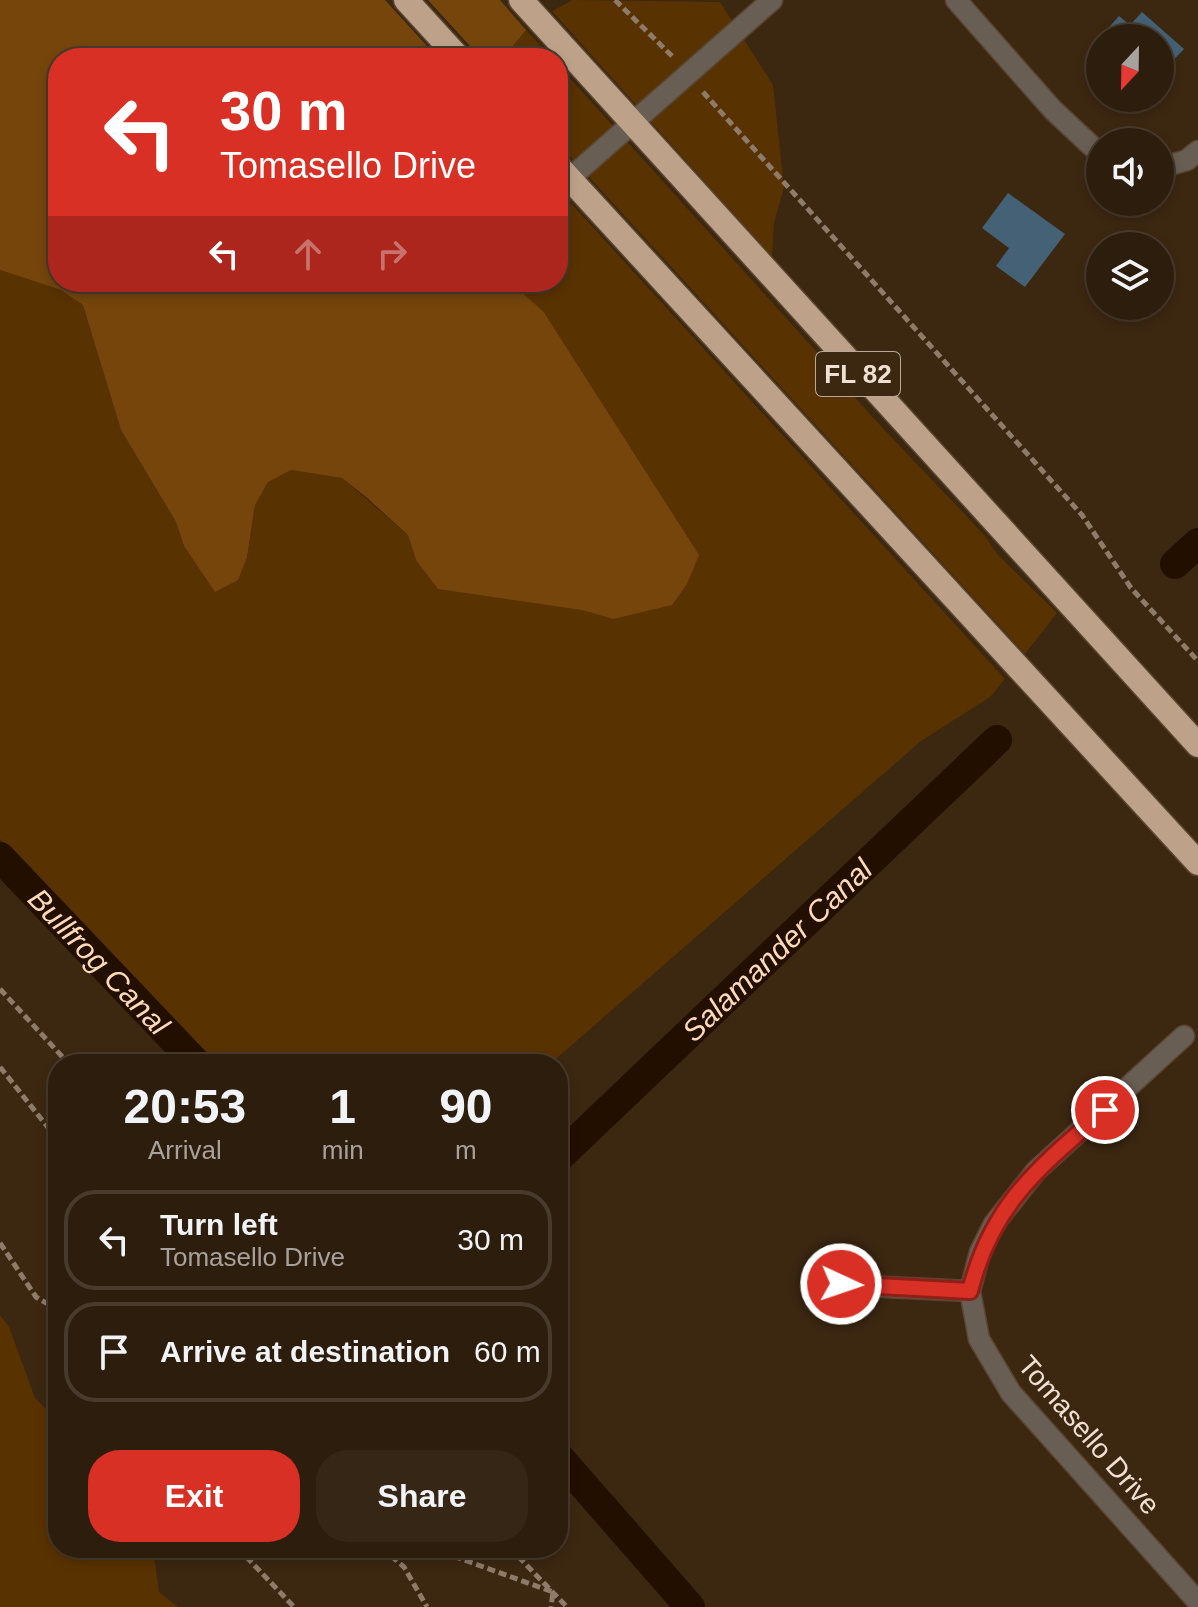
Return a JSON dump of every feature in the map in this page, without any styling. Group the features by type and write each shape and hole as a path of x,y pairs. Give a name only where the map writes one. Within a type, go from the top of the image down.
{"highway":[{"path":"406,0 450,48"},
{"name":"FL 82","path":"521,0 564,48"},
{"name":"FL 82","path":"568,53 1198,745"},
{"name":"FL 82","path":"568,177 1198,863"}],"street":[{"path":"568,170 632,124 772,0"},
{"path":"956,0 1053,110 1086,141"},
{"path":"1174,164 1187,160 1198,151"},
{"name":"Tomasello Drive","path":"1184,1036 1036,1171 1016,1194 980,1252 970,1291 979,1339 1011,1393 1198,1602"},
{"path":"822,1284 970,1291"}],"path":[{"path":"615,0 667,51"},
{"path":"723,116 1082,515 1131,588 1198,661"},
{"path":"0,989 60,1054"},
{"path":"0,1067 48,1127"},
{"path":"0,1243 36,1297 48,1304"},
{"path":"247,1558 294,1607"},
{"path":"394,1558 404,1567 427,1607"},
{"path":"459,1558 553,1592"},
{"path":"520,1558 567,1607"},
{"path":"551,1607 553,1592"}],"shaded area":[{"path":"0,0 385,0 429,48 48,48 48,286 0,270"},
{"path":"428,0 500,0 526,30 511,48 472,48"},
{"path":"573,0 720,2 773,85 784,187 774,223 772,257 552,11"},
{"path":"526,30 543,48 511,48"},
{"path":"568,76 861,405 985,536 998,555 1057,613 1025,654 568,154"},
{"path":"568,200 1005,679 990,697 921,741 561,1054 202,1054 0,839 0,270 48,286 48,292 64,292 83,304 121,430 176,522 184,546 247,557 255,505 267,482 291,470 342,478 408,535 416,560 613,619 543,311 521,292 568,292"},
{"path":"64,292 521,292 543,311 699,555 687,584 672,605 613,619 582,610 438,589 416,560 408,535 366,497 342,478 291,470 268,482 255,505 247,557 238,580 215,592 184,546 176,522 121,430 83,305"},
{"path":"0,1315 9,1327 35,1398 48,1411 48,1558 154,1558 159,1592 178,1607 0,1607"}],"building":[{"path":"1142,12 1156,24 1131,24"},
{"path":"1119,16 1129,24 1112,24"},
{"path":"1174,40 1184,49 1174,59"},
{"path":"1008,193 1065,234 1025,287 996,266 1009,248 982,228"}],"waterway":[{"name":"Salamander Canal","path":"1175,564 1198,543"},
{"name":"Salamander Canal","path":"568,1148 997,740"},
{"name":"Bullfrog Canal","path":"0,857 187,1054"},
{"name":"Bullfrog Canal","path":"568,1467 690,1607"}],"route":[{"path":"841,1284 970,1291 980,1252 994,1224 1016,1194 1036,1171 1105,1110"}]}
